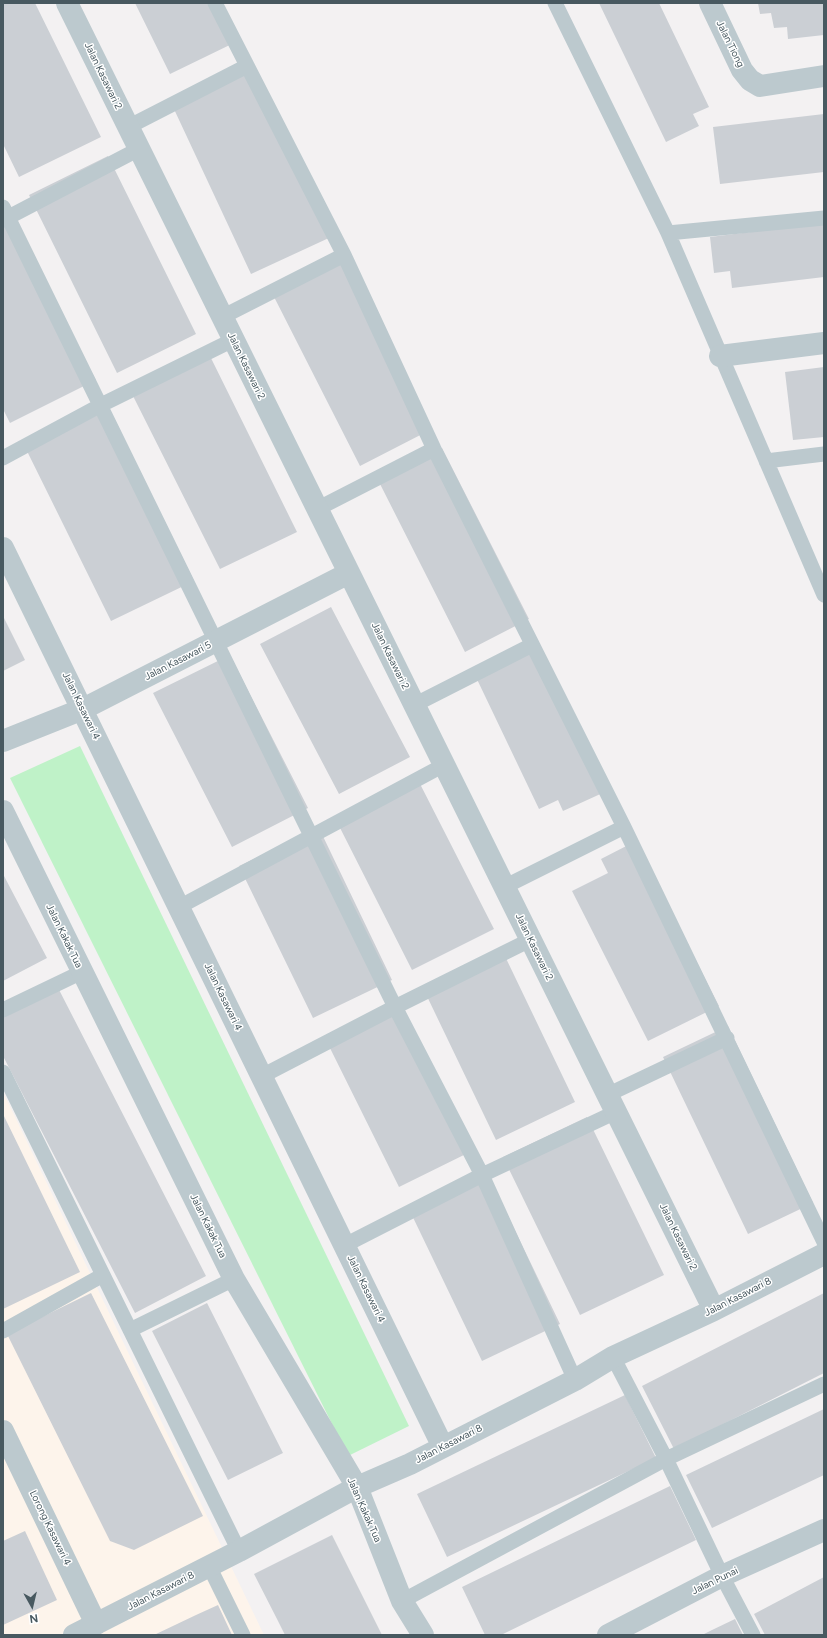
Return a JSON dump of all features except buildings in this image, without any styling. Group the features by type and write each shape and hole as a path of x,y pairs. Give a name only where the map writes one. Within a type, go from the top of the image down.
{"street":[{"name":"Jalan Kasawari 2","path":"67,3 714,1310"},
{"name":"Jalan Tiong","path":"710,3 742,70 750,80 760,86 824,76"},
{"path":"720,356 824,343"},
{"name":"Jalan Kasawari 4","path":"3,548 443,1448"},
{"name":"Jalan Kasawari 5","path":"3,741 83,709 349,573"},
{"name":"Jalan Kakak Tua","path":"3,811 234,1279 357,1487 402,1601 423,1635"},
{"name":"Jalan Kasawari 8","path":"74,1635 239,1551 357,1487 443,1448 575,1380 612,1357 714,1310 824,1254"},
{"name":"Lorong Kasawari 4","path":"3,1431 96,1624"},
{"name":"Jalan Punai","path":"608,1635 722,1576 824,1530"}],"lane":[{"path":"215,3 344,255 434,449 624,827 824,1242"},
{"path":"559,4 668,233 824,595"},
{"path":"128,128 247,66"},
{"path":"139,149 5,215 312,835 395,1007 482,1175 575,1380"},
{"path":"668,233 824,218"},
{"path":"222,317 344,255"},
{"path":"3,458 100,405 233,340"},
{"path":"317,509 434,449"},
{"path":"766,461 824,454"},
{"path":"414,705 532,645"},
{"path":"179,907 444,765"},
{"path":"504,886 624,827"},
{"path":"262,1076 395,1007 530,940"},
{"path":"3,1010 82,972"},
{"path":"345,1245 482,1175 727,1038"},
{"path":"3,1072 239,1551"},
{"path":"3,1331 103,1275"},
{"path":"130,1330 234,1279"},
{"path":"612,1357 666,1459 722,1576 753,1635"},
{"path":"402,1601 666,1459 824,1384"},
{"path":"210,1566 243,1635"}],"shaded area":[{"path":"3,1092 264,1635 3,1635"}],"green space":[{"path":"80,746 409,1426 348,1456 10,778"}]}
